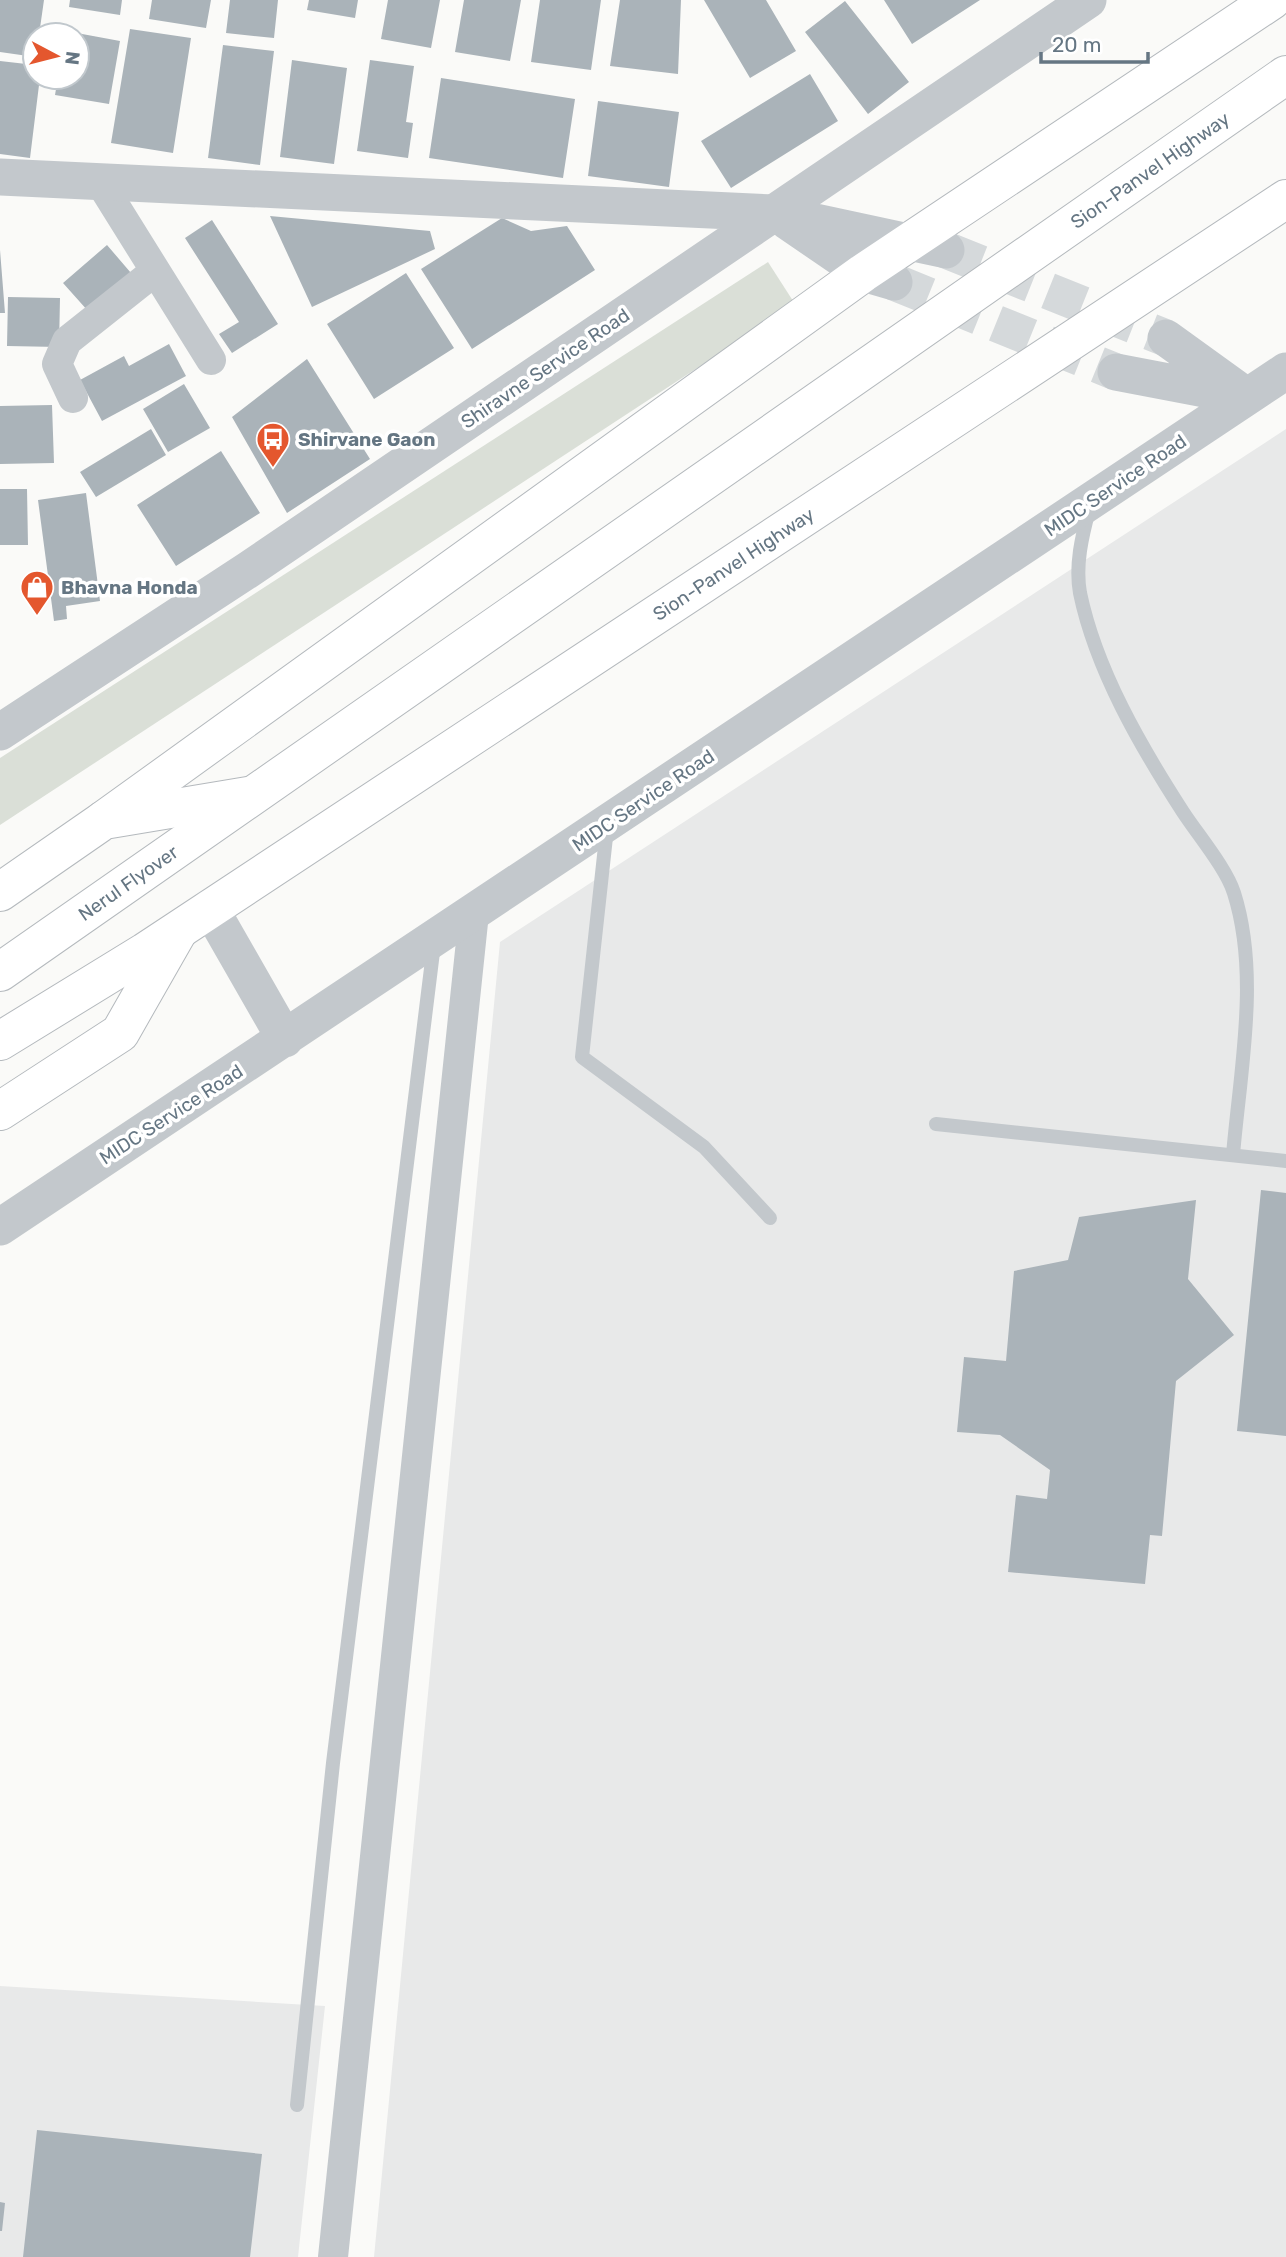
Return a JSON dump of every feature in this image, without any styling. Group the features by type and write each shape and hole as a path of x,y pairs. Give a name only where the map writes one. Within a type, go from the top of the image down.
{"highway":[{"path":"0,891 878,278 929,246 1272,0"},
{"name":"Sion-Panvel Highway","path":"257,795 1286,75"},
{"name":"Sion-Panvel Highway","path":"195,918 1286,199"},
{"path":"104,820 257,795"},
{"name":"Nerul Flyover","path":"0,972 257,795"},
{"path":"0,1041 195,918"},
{"path":"0,1111 120,1033 195,918"}],"street":[{"name":"Shiravne Service Road","path":"0,732 248,570 1088,0"},
{"path":"0,177 774,213 929,246"},
{"path":"100,182 211,360"},
{"path":"774,213 878,278"},
{"path":"73,398 57,365 67,341 155,272"},
{"path":"1166,338 1247,397"},
{"name":"MIDC Service Road","path":"0,1227 1286,371"},
{"path":"1116,372 1247,397"},
{"path":"333,2257 474,913"},
{"path":"195,918 285,1039"}],"lane":[{"path":"1091,501 1079,545 1080,592 1098,649 1138,743 1233,889 1245,933 1245,1010 1233,1155"},
{"path":"608,824 582,1057 704,1147 770,1218"},
{"path":"297,2105 332,1763 434,939"},
{"path":"936,1124 1286,1161"}],"shaded area":[{"path":"768,262 795,304 0,825 0,758"},
{"path":"1286,429 1286,2257 374,2257 500,942"},
{"path":"0,1986 325,2006 298,2257 0,2257"}],"building":[{"path":"0,0 44,0 41,21 21,21 21,55 0,52"},
{"path":"70,0 122,0 120,15 69,7"},
{"path":"152,0 211,0 206,28 149,19"},
{"path":"230,0 278,0 274,38 226,33"},
{"path":"309,0 358,0 355,18 307,10"},
{"path":"388,0 440,0 431,48 381,39"},
{"path":"464,0 521,0 510,61 455,52"},
{"path":"540,0 601,0 591,70 531,62"},
{"path":"620,0 681,0 678,74 610,66"},
{"path":"704,0 766,0 796,51 750,78"},
{"path":"884,0 980,0 912,44"},
{"path":"845,1 909,82 868,114 805,32"},
{"path":"130,29 191,38 173,153 111,143"},
{"path":"91,36 120,41 109,104 55,95 56,91 91,91"},
{"path":"223,45 274,51 260,165 208,158"},
{"path":"292,60 347,68 334,164 280,157"},
{"path":"370,60 414,66 406,122 413,123 408,158 357,151"},
{"path":"0,61 21,63 21,91 38,91 30,158 0,154"},
{"path":"810,74 838,121 731,188 701,141"},
{"path":"441,78 575,99 563,178 429,158"},
{"path":"598,101 679,112 669,187 588,176"},
{"path":"270,216 430,231 435,249 312,307"},
{"path":"502,218 531,231 567,226 595,270 472,349 421,269"},
{"path":"212,220 278,324 232,353 219,334 239,322 185,238"},
{"path":"107,245 131,273 88,311 63,283"},
{"path":"0,250 5,313 0,313"},
{"path":"406,273 454,348 374,399 327,324"},
{"path":"8,297 60,298 59,347 7,346"},
{"path":"169,344 186,376 102,421 80,380 124,356 129,366"},
{"path":"307,359 370,459 287,513 232,417"},
{"path":"184,384 210,428 168,452 143,409"},
{"path":"52,405 54,463 0,464 0,406"},
{"path":"151,429 166,455 96,497 80,472"},
{"path":"221,451 260,513 176,566 137,505"},
{"path":"0,489 27,489 28,545 0,545"},
{"path":"86,493 100,601 66,606 67,619 54,621 38,500"},
{"path":"1261,1190 1286,1193 1286,1436 1237,1431"},
{"path":"1196,1200 1188,1279 1234,1335 1176,1381 1162,1536 1150,1535 1145,1584 1008,1572 1016,1495 1047,1499 1050,1470 1000,1435 957,1432 964,1357 1006,1361 1014,1271 1068,1260 1079,1217"},
{"path":"37,2130 262,2154 250,2257 23,2257"},
{"path":"0,2202 5,2203 2,2231 0,2231"}],"tunnel":[{"path":"946,250 1166,338"},
{"path":"894,282 1116,372"}],"place":[{"name":"Shirvane Gaon","path":"273,469"},
{"name":"Bhavna Honda","path":"37,617"}]}
